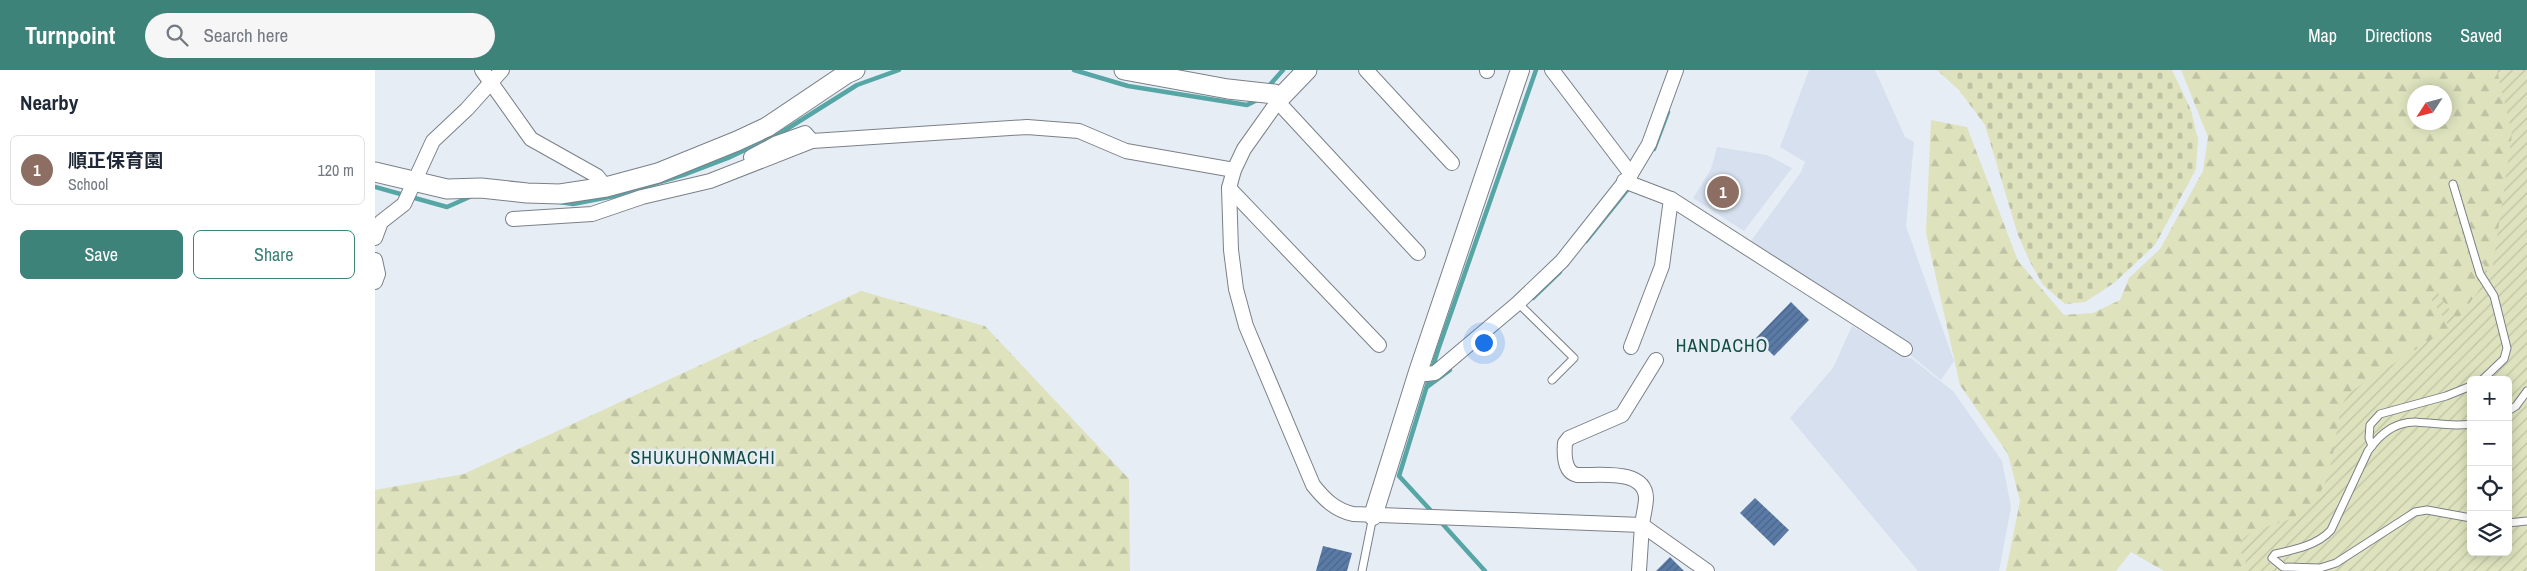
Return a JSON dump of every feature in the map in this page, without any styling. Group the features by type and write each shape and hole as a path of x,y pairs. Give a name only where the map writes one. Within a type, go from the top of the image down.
{"main road":[{"path":"375,172 411,192 481,188 527,193 560,194 628,190 657,173 772,136 855,70"},
{"path":"1125,70 1254,92 1278,98 1307,70"}],"street":[{"path":"482,70 531,139 597,176 628,190"},
{"path":"375,238 381,222 411,192 433,141 501,70"},
{"path":"1366,70 1452,163"},
{"path":"1373,516 1426,373 1520,70"},
{"path":"1552,70 1630,181 1671,200 1905,349"},
{"path":"1426,373 1521,306 1630,181 1649,144 1676,70"},
{"path":"1418,253 1278,98 1244,149 1234,170 1229,188 1231,250 1236,289 1247,326 1303,465 1313,485 1323,498 1341,512 1373,516 1642,525 1707,571"},
{"path":"513,219 592,214 628,190 721,176 812,141 1027,127 1079,131 1126,150 1234,170"},
{"path":"721,176 772,136 805,133 812,141"},
{"path":"1229,188 1379,344"},
{"path":"1631,347 1663,266 1671,200"},
{"path":"375,260 378,274 375,282"},
{"path":"1639,571 1646,497 1641,483 1633,477 1573,474 1567,467 1565,444 1576,434 1622,415 1656,360"}],"lane":[{"path":"2453,184 2480,274 2494,296 2507,348 2504,359 2485,376"},
{"path":"1521,306 1574,358 1552,380"},
{"path":"2372,446 2369,438 2371,425 2380,414 2446,396 2467,388"},
{"path":"2512,408 2527,391"},
{"path":"2467,424 2412,422 2387,432 2372,446 2331,530 2317,541 2275,554 2272,558 2283,567 2320,568 2336,563 2415,512 2427,510 2467,517"},
{"path":"1361,571 1373,516"},
{"path":"2512,523 2527,521"}],"shaded area":[{"path":"1809,70 1875,70 1905,137 1914,142 1906,226 1954,361 1941,380 1909,354 1913,346 1751,241 1801,172 1805,162 1780,147"},
{"path":"1717,147 1767,155 1792,168 1744,231 1693,198 1711,169"},
{"path":"1852,326 1906,358 1911,358 1953,391 2002,461 2011,507 1999,571 1918,571 1790,418 1833,368"}],"green space":[{"path":"1937,70 2172,70 2191,110 2198,140 2196,169 2155,245 2114,283 2085,302 2065,304 2043,285 2030,262 2018,235 1985,125 1959,90"},
{"path":"2181,70 2527,70 2527,208 2508,376 2467,376 2467,385 2330,571 2164,571 2131,552 2116,571 2006,571 2020,501 2008,454 1960,385 1926,233 1931,120 1967,127 2018,261 2064,315 2093,313 2120,300 2129,278 2160,249 2203,171 2208,137"},
{"path":"2497,70 2527,70 2527,571 2244,571 2246,559 2240,551 2240,544 2244,538 2261,529 2296,516 2310,505 2321,492 2330,467 2340,413 2344,401 2352,391 2450,327 2430,298 2437,292 2457,320 2480,289 2458,221 2451,183 2458,179 2475,246 2491,279 2512,134"},
{"path":"861,291 985,326 1129,479 1130,571 375,571 375,490 464,474"}],"building":[{"path":"1791,302 1809,320 1774,356 1756,338"},
{"path":"1755,498 1789,530 1774,546 1740,513"},
{"path":"1323,546 1352,553 1347,571 1316,571"},
{"path":"1670,557 1684,571 1656,571"}],"waterway":[{"path":"560,202 573,204 614,196 686,174 728,158 779,134 857,85 899,70"},
{"path":"1074,70 1128,86 1247,105 1259,99"},
{"path":"1267,88 1283,70"},
{"path":"1434,514 1399,476 1438,350 1536,70"},
{"path":"1654,149 1668,112"},
{"path":"1586,241 1631,185"},
{"path":"375,187 447,207 474,195"},
{"path":"1533,298 1560,272"},
{"path":"1427,387 1450,370"},
{"path":"1439,520 1485,571"}],"place":[{"name":"順正保育園","path":"1723,192"}],"district":[{"name":"HANDACHO","path":"1722,346"},
{"name":"SHUKUHONMACHI","path":"703,458"}]}
